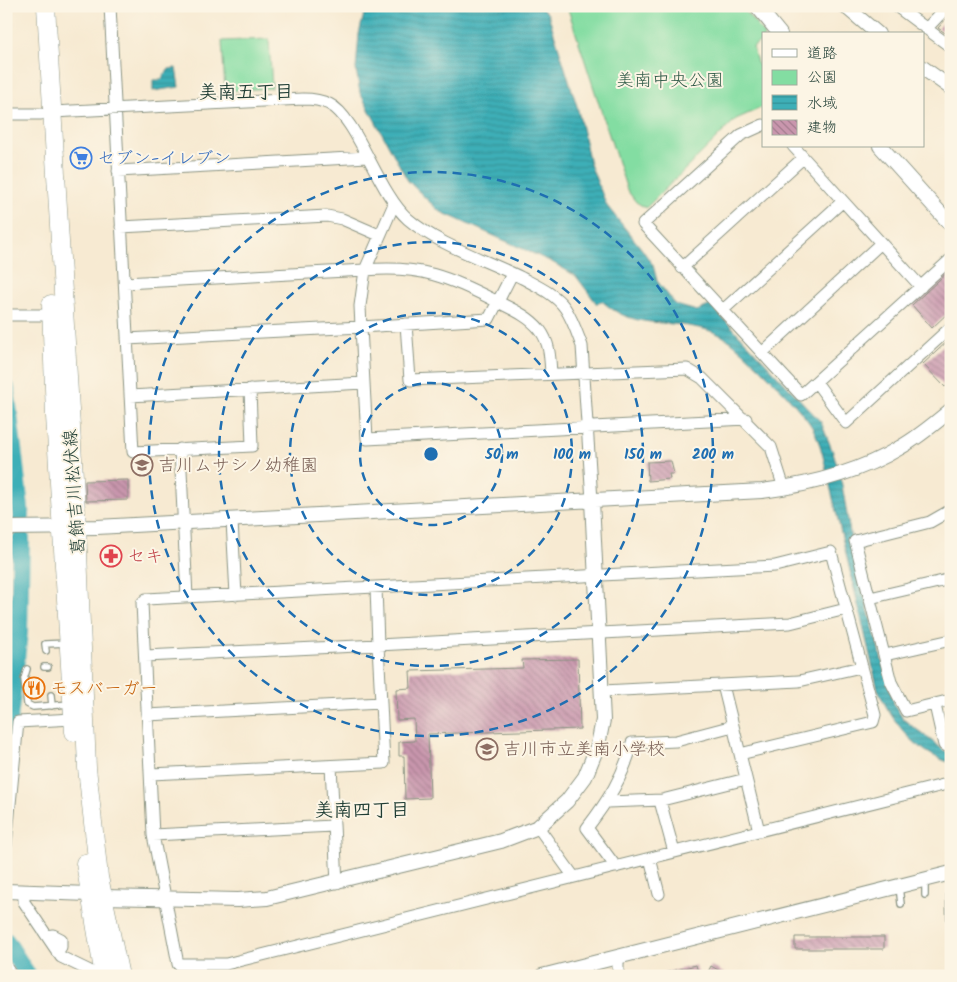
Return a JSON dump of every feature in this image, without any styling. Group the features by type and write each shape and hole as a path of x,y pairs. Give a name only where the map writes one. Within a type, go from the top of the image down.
{"main road":[{"name":"葛飾吉川松伏線","path":"35,6 47,113 69,528 68,643 79,818 96,895 109,974"},
{"name":"葛飾吉川松伏線","path":"46,6 52,315 96,895"}],"street":[{"path":"110,6 133,452 252,446 250,389"},
{"path":"757,6 778,32"},
{"path":"845,6 872,32"},
{"path":"896,6 951,47"},
{"path":"926,28 948,6"},
{"path":"924,69 951,88"},
{"path":"6,114 319,100 331,104 349,124 394,204 422,229 546,290 564,307 574,324 582,346 585,374 603,691 603,720 598,745 585,777 567,800 538,827 501,841 337,883 267,898 238,900 6,891"},
{"path":"762,125 741,135 643,224 801,395 951,259"},
{"path":"794,148 921,287"},
{"path":"882,148 951,225"},
{"path":"118,171 367,157"},
{"path":"682,268 803,158"},
{"path":"723,310 842,201"},
{"path":"394,204 365,270 360,306 367,439 746,419"},
{"path":"121,227 327,216 342,219 379,235"},
{"path":"762,353 881,243"},
{"path":"125,283 403,268 433,273 454,280 522,314 541,331 548,348 551,374"},
{"path":"127,339 489,319 512,274"},
{"path":"6,315 52,315"},
{"path":"406,324 410,380 687,369 702,378 746,419 771,447 784,488"},
{"path":"816,382 846,423 951,327"},
{"path":"130,396 363,383"},
{"path":"6,527 69,528 183,523 592,502 739,493 784,488 814,482 845,472 901,448 951,410"},
{"path":"180,449 187,597"},
{"path":"951,510 930,522 855,541 892,682 906,711 951,700"},
{"path":"232,520 236,595"},
{"path":"740,754 873,722 875,715 831,552 775,566 146,599 142,603 153,835 178,964 226,964 951,783"},
{"path":"870,598 951,578"},
{"path":"151,774 384,763 376,587"},
{"path":"145,656 790,623 846,609"},
{"path":"885,656 951,640"},
{"path":"603,691 799,681 861,666"},
{"path":"723,686 759,831"},
{"path":"147,715 380,704"},
{"path":"935,705 944,745 951,747"},
{"path":"6,845 18,722 72,711"},
{"path":"616,867 587,828 607,802 628,759 632,743 676,741 733,726"},
{"path":"331,766 337,883"},
{"path":"607,802 660,800 746,779"},
{"path":"660,800 674,852"},
{"path":"153,835 333,826"},
{"path":"538,827 574,877"},
{"path":"650,858 659,894"},
{"path":"542,976 950,873"},
{"path":"24,891 24,902 61,957 94,972 109,974"},
{"path":"618,957 618,976"},
{"path":"6,968 12,976"}],"lane":[{"path":"45,645 68,643"},
{"path":"27,669 24,679 27,704 33,707 52,706 72,711"},
{"path":"51,695 52,706"},
{"path":"950,873 951,972"},
{"path":"925,879 925,895"},
{"path":"899,886 901,904"}],"green space":[{"name":"美南中央公園","path":"567,6 741,6 762,32 762,40 753,47 757,63 762,69 762,107 736,119 646,208 636,202 627,190"},
{"path":"269,39 272,88 225,91 222,41"}],"water":[{"path":"366,6 540,6 548,14 577,106 590,164 607,206 653,265 657,281 676,305 697,311 711,305 821,422 834,455 842,485 855,562 894,704 903,719 945,751 951,752 951,763 926,751 906,734 890,713 878,690 824,460 816,435 806,418 761,369 739,348 722,336 711,331 685,325 648,322 636,319 613,310 602,301 597,304 576,276 552,262 439,211 408,181 360,93 356,69 359,34"},
{"path":"176,68 179,87 153,91 153,80 161,80 169,69"}],"building":[{"path":"947,18 951,22 951,37 938,28"},
{"path":"951,269 951,310 932,328 912,305"},
{"path":"951,338 951,382 945,387 923,364"},
{"path":"671,461 674,474 669,474 670,479 648,481 647,462"},
{"path":"128,480 128,500 86,501 85,481"},
{"path":"578,659 580,729 428,734 430,798 405,799 404,756 399,756 399,742 415,741 414,719 397,720 396,689 411,688 410,671 523,668 522,660"},
{"path":"795,937 884,937 884,949 795,949"},
{"path":"696,965 699,976 664,976 664,973"},
{"path":"711,966 729,976 706,976"}],"waterway":[{"path":"6,388 21,517"},
{"path":"6,744 19,633 21,539"},
{"path":"6,941 28,976"}],"place":[{"name":"セブン-イレブン","path":"81,158"},
{"name":"吉川ムサシノ幼稚園","path":"142,465"},
{"name":"セキ","path":"111,556"},
{"name":"モスバーガー","path":"34,688"},
{"name":"吉川市立美南小学校","path":"487,749"}],"district":[{"name":"美南五丁目","path":"246,91"},
{"name":"美南四丁目","path":"362,809"}]}
